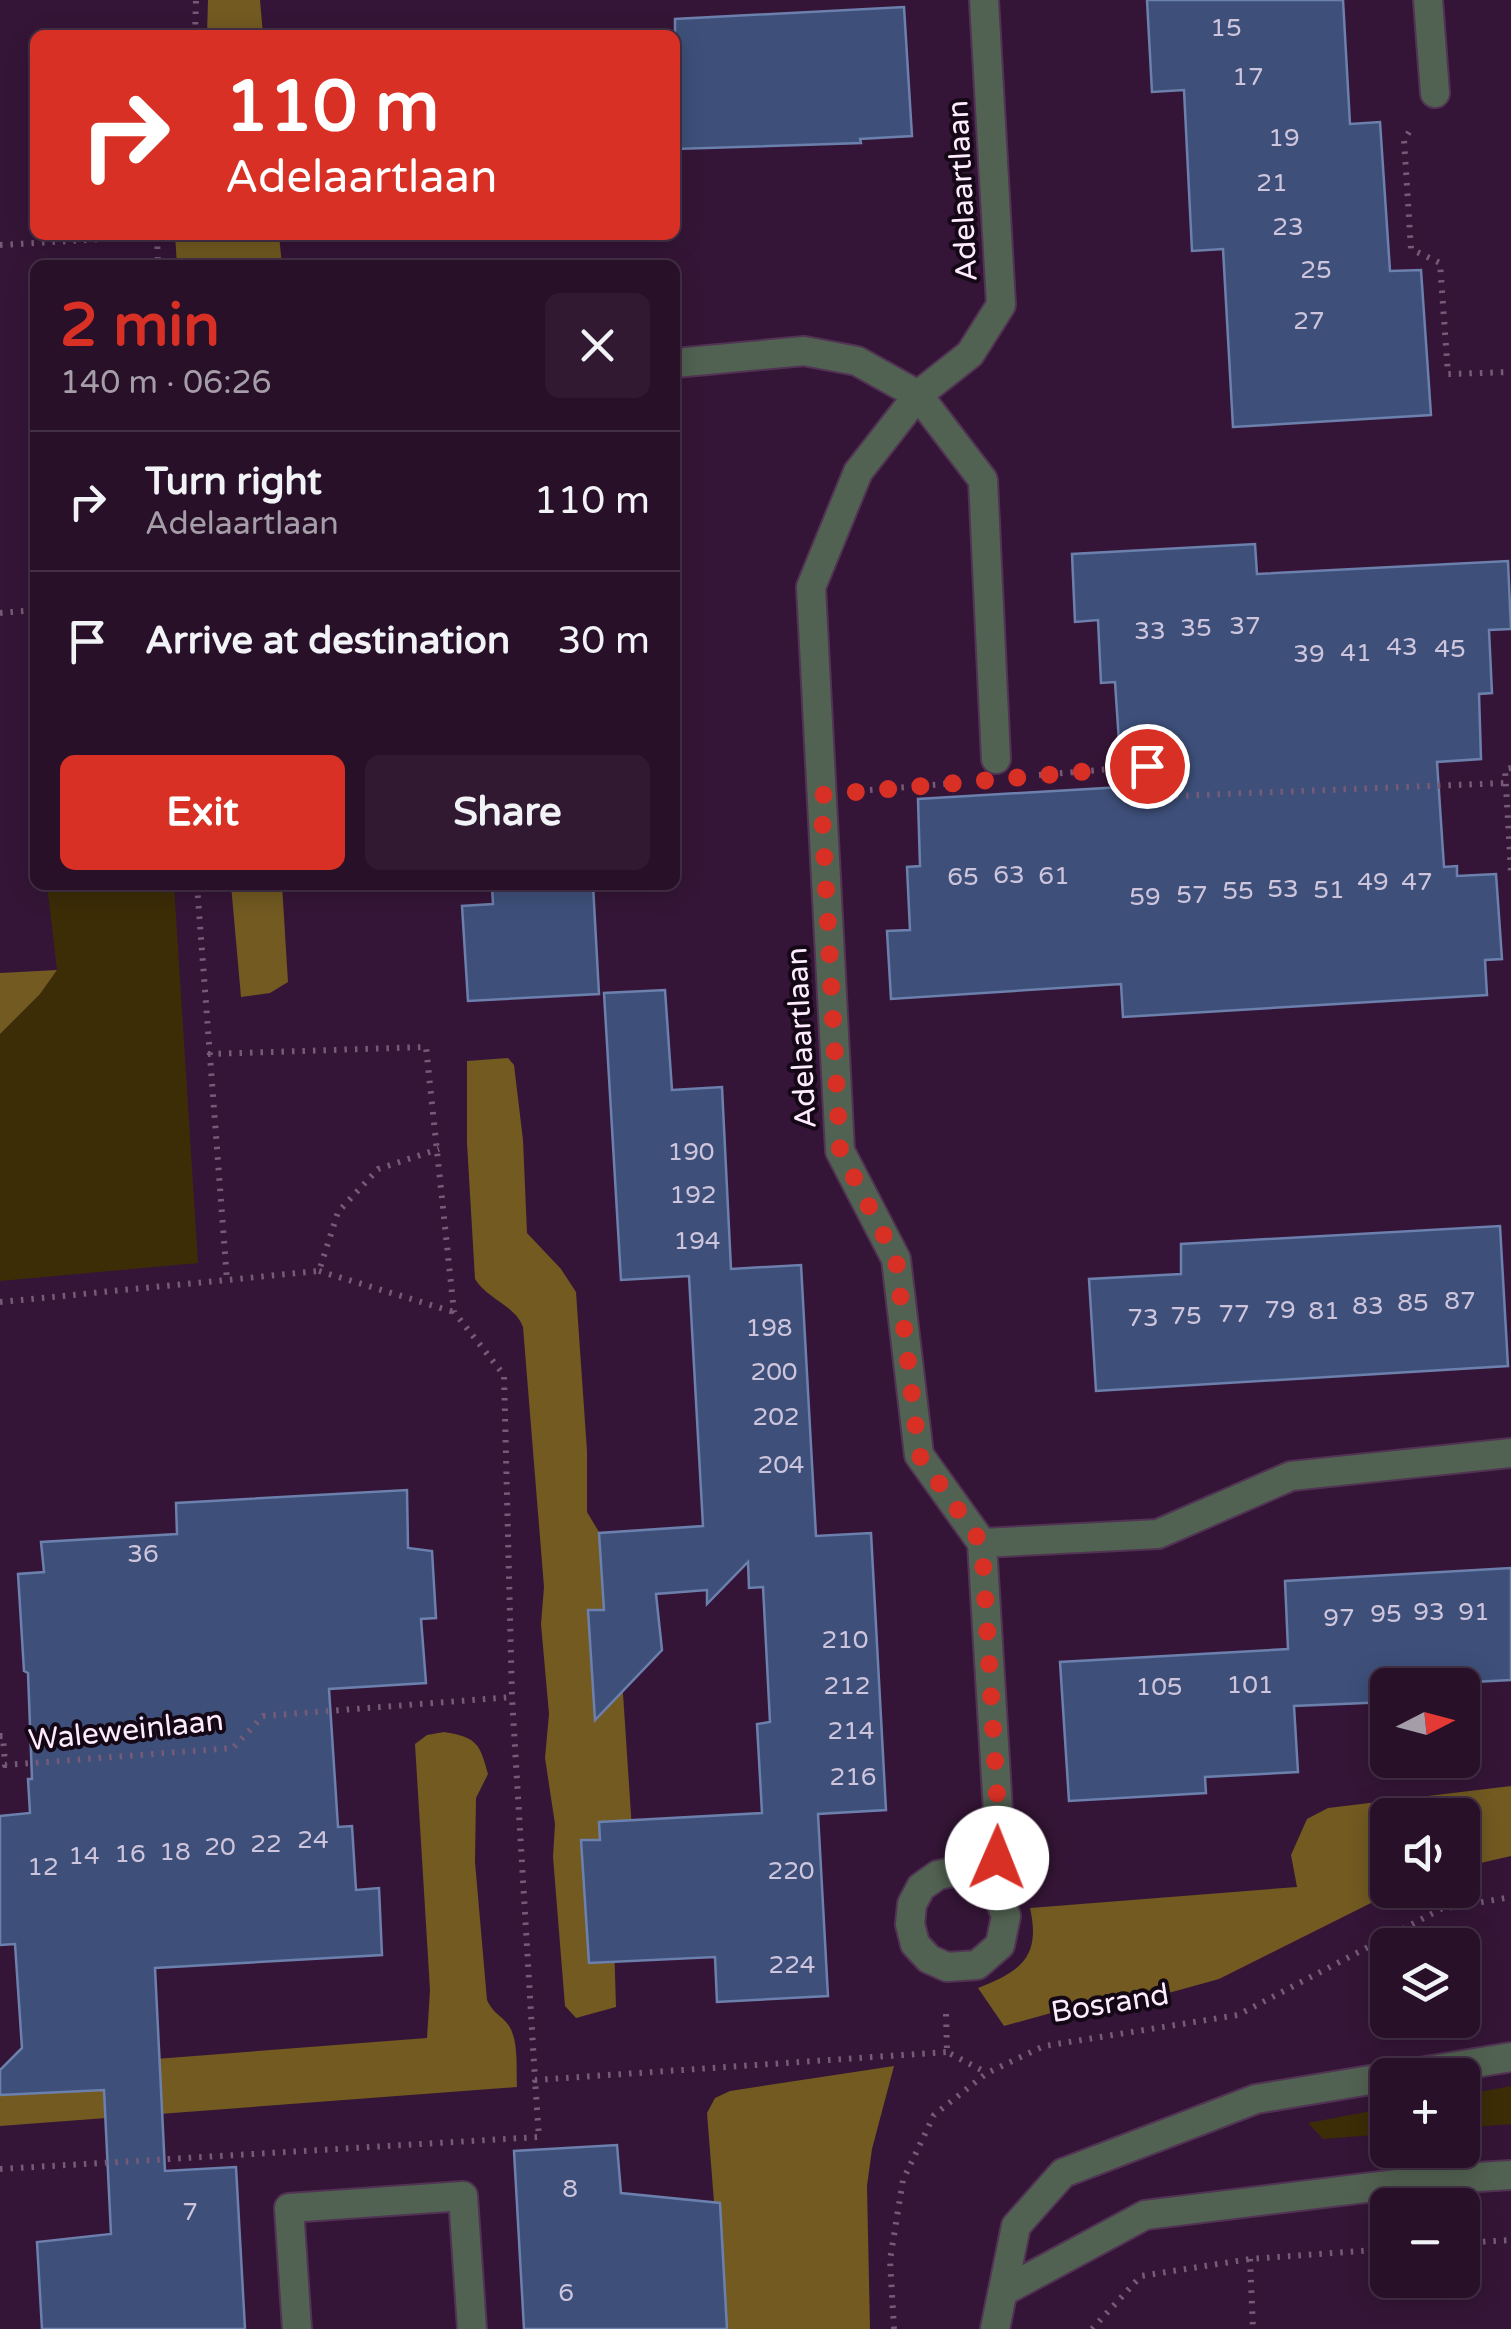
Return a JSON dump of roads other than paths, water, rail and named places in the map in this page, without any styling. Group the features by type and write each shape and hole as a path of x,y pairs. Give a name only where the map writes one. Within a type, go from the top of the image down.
{"street":[{"name":"Adelaartlaan","path":"982,1544 919,1455 896,1259 840,1150 811,587 858,472 918,395 970,354 1001,304 984,0"},
{"path":"1428,0 1435,93"},
{"path":"680,363 804,351 857,361 918,395 983,480 996,760"},
{"path":"995,1888 979,1876 958,1871 938,1875 922,1886 912,1904 910,1924 915,1944 929,1959 947,1967 977,1964 1000,1944 1006,1916 995,1888 999,1828 982,1544 1158,1534 1290,1476 1511,1453"},
{"path":"1480,2063 1511,2058"},
{"path":"995,2329 1016,2226 1063,2173 1256,2099 1370,2081"},
{"path":"1004,2290 1145,2214 1430,2180 1511,2175"},
{"path":"297,2329 290,2208 463,2196 472,2329"}]}
